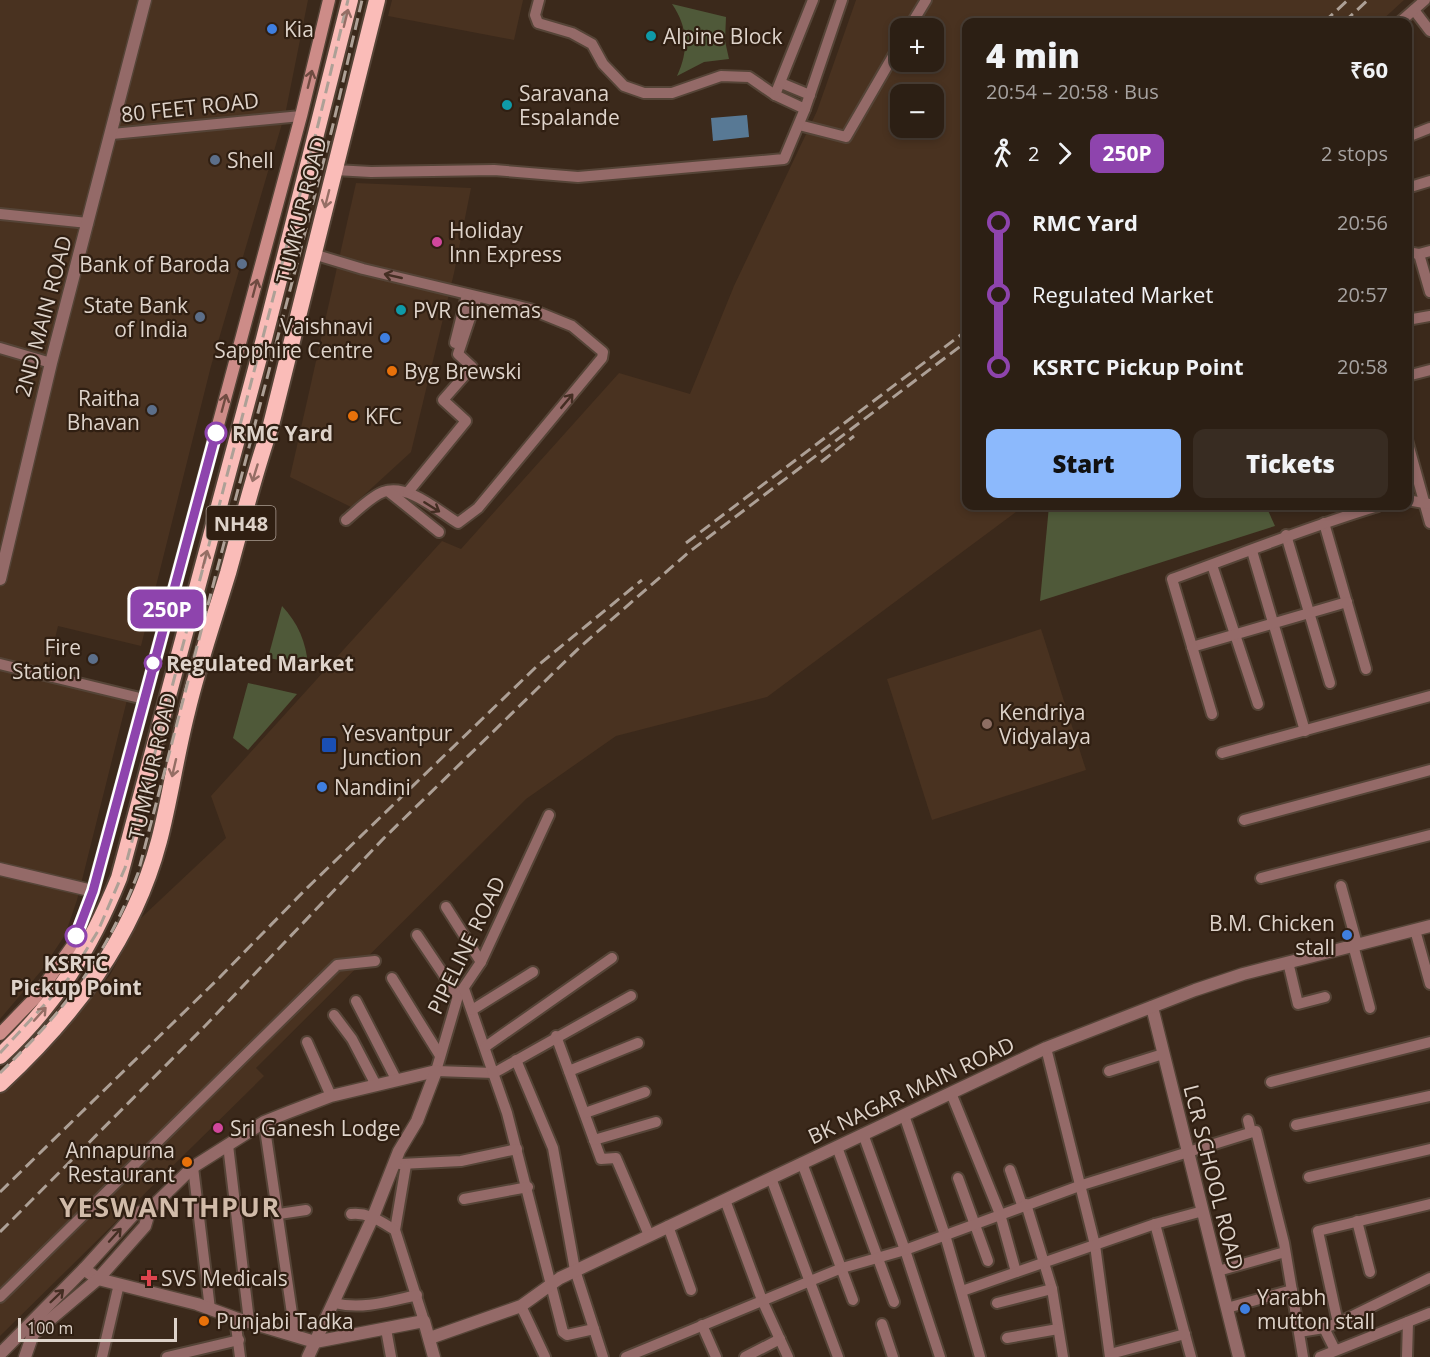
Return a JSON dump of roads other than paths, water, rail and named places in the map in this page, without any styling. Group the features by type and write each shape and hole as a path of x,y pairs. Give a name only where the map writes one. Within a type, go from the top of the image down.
{"highway":[{"name":"TUMKUR ROAD","path":"0,1056 47,1007 77,951 104,916 130,842 267,328 350,0"},
{"name":"TUMKUR ROAD","path":"0,1084 35,1051 82,997 106,964 140,898 159,840 187,711 254,475 271,425 377,0"}],"main road":[{"path":"0,1034 77,951 301,116 329,0"}],"street":[{"name":"80 FEET ROAD","path":"145,0 112,134 301,116"},
{"path":"539,0 535,15 538,23 572,33 592,44 603,64 624,86 644,93 672,93 721,76 749,77 775,95 805,109"},
{"path":"775,95 813,0"},
{"path":"335,170 371,172 494,170 578,177 784,159 805,109 842,0"},
{"path":"915,18 926,0"},
{"path":"1404,18 1425,0"},
{"path":"1413,10 1430,31"},
{"path":"799,125 846,137 890,61"},
{"path":"781,83 810,95"},
{"path":"1412,136 1430,128"},
{"name":"2ND MAIN ROAD","path":"0,579 4,541 112,134"},
{"path":"1412,186 1430,181"},
{"path":"0,214 88,223"},
{"path":"1425,253 1430,292"},
{"path":"313,254 530,309 572,326 603,352 604,356 478,508 464,521 458,523 408,492 388,491 381,493 346,520"},
{"path":"455,343 472,296"},
{"path":"408,492 466,421 443,400 472,367 458,354 472,296"},
{"path":"1412,319 1430,316"},
{"path":"0,348 51,363"},
{"path":"1412,375 1430,370"},
{"path":"1412,456 1427,503 1430,524"},
{"path":"388,491 439,532"},
{"path":"1412,501 1427,503"},
{"path":"1212,714 1172,579 1252,551 1286,535 1365,510"},
{"path":"1323,523 1366,669"},
{"path":"1286,535 1330,682"},
{"path":"1252,551 1305,731"},
{"path":"1212,565 1258,704"},
{"path":"1192,647 1347,602"},
{"path":"0,664 144,699"},
{"path":"1222,753 1430,696"},
{"path":"1244,820 1430,770"},
{"name":"PIPELINE ROAD","path":"308,1357 372,1217 400,1164 436,1071 439,1054 461,992 481,962 549,815"},
{"path":"1261,878 1430,835"},
{"path":"0,869 93,891"},
{"path":"1341,886 1370,1008"},
{"path":"446,907 481,962"},
{"name":"BK NAGAR MAIN ROAD","path":"430,1338 521,1306 551,1283 575,1270 1046,1048 1196,990 1288,962 1430,926"},
{"path":"1414,930 1430,984"},
{"path":"417,935 461,992 471,1010 485,1047 528,1187 563,1332 567,1335 594,1329"},
{"path":"485,1047 612,958"},
{"path":"0,1297 337,965 375,961"},
{"path":"1288,962 1298,1004 1325,997"},
{"path":"471,1010 532,972"},
{"path":"392,978 439,1054"},
{"path":"18,1350 29,1323 84,1269 134,1214 150,1209 193,1167 264,1122 331,1096 396,1079 436,1071 494,1073 556,1036 631,996"},
{"path":"356,1000 396,1079"},
{"name":"LCR SCHOOL ROAD","path":"1152,1007 1239,1357"},
{"path":"334,1015 352,1039 376,1085"},
{"path":"556,1036 601,1159 616,1158 649,1235"},
{"path":"307,1042 331,1096"},
{"path":"1270,1082 1430,1042"},
{"path":"569,1071 638,1043"},
{"path":"1046,1048 1082,1185 1095,1245 1110,1356 1185,1334"},
{"path":"1108,1071 1164,1054"},
{"path":"516,1060 553,1148 575,1270 603,1357"},
{"path":"585,1113 645,1092"},
{"path":"951,1093 1000,1214 1016,1272"},
{"path":"1296,1125 1430,1096"},
{"path":"904,1115 945,1235 980,1357"},
{"path":"1248,1120 1251,1132"},
{"path":"264,1122 295,1334"},
{"path":"594,1140 656,1122"},
{"path":"627,1357 842,1268 905,1250 1024,1204 1256,1131 1285,1252 1303,1357"},
{"path":"863,1134 905,1250 940,1357"},
{"path":"228,1145 249,1321"},
{"path":"837,1147 894,1302"},
{"path":"434,1357 417,1295 395,1230 400,1164 461,1161 517,1149"},
{"path":"1309,1177 1430,1149"},
{"path":"802,1163 853,1300"},
{"path":"193,1167 210,1309"},
{"path":"1010,1170 1024,1204 1052,1289 1063,1357"},
{"path":"771,1178 838,1357"},
{"path":"958,1178 988,1261"},
{"path":"464,1199 528,1187"},
{"path":"725,1200 762,1300 788,1357"},
{"path":"1338,1323 1318,1231 1430,1203"},
{"path":"0,1354 18,1350 33,1334 98,1279 145,1226 150,1209"},
{"path":"279,1214 306,1209"},
{"path":"962,1291 1155,1224 1203,1211"},
{"path":"351,1214 361,1213 372,1217 395,1230"},
{"path":"1357,1221 1370,1272"},
{"path":"1155,1224 1191,1357"},
{"path":"668,1226 691,1290"},
{"path":"1218,1270 1285,1252"},
{"path":"84,1269 98,1279 210,1309 315,1342 424,1321"},
{"path":"1299,1332 1338,1323 1430,1278"},
{"path":"102,1357 119,1284"},
{"path":"996,1303 1052,1289"},
{"path":"1227,1308 1292,1290"},
{"path":"334,1303 350,1307 366,1306 417,1295"},
{"path":"521,1306 545,1357"},
{"path":"1320,1357 1430,1314"},
{"path":"235,1318 239,1340 238,1356"},
{"path":"1407,1357 1408,1322"},
{"path":"882,1324 893,1357"},
{"path":"702,1325 716,1357"},
{"path":"1324,1328 1335,1350"},
{"path":"386,1329 392,1357"},
{"path":"1007,1338 1058,1329"},
{"path":"745,1357 780,1339"},
{"path":"167,1357 239,1340"},
{"path":"0,1346 18,1350"}],"water":[{"path":"747,115 749,137 713,141 711,118"}],"railway":[{"path":"0,1053 69,978 98,931 125,868 318,125 348,0"},
{"path":"0,1073 64,1005 81,982 112,932 138,873 332,129 362,0"},
{"path":"1328,18 1348,0"},
{"path":"1348,18 1368,0"},
{"path":"686,543 962,334"},
{"path":"0,1232 204,1027 384,838 580,647 689,552 962,345"},
{"path":"821,462 854,436"},
{"path":"0,1192 220,977 306,889 536,667 642,580"}],"place":[{"name":"Kia","path":"272,29"},
{"name":"Alpine Block","path":"651,36"},
{"name":"Saravana Espalande","path":"507,105"},
{"name":"Shell","path":"215,160"},
{"name":"Holiday Inn Express","path":"437,242"},
{"name":"Bank of Baroda","path":"242,264"},
{"name":"PVR Cinemas","path":"401,310"},
{"name":"State Bank of India","path":"200,317"},
{"name":"Vaishnavi Sapphire Centre","path":"385,338"},
{"name":"Byg Brewski","path":"392,371"},
{"name":"Raitha Bhavan","path":"152,410"},
{"name":"KFC","path":"353,416"},
{"name":"RMC Yard","path":"216,433"},
{"name":"Fire Station","path":"93,659"},
{"name":"Regulated Market","path":"153,663"},
{"name":"Kendriya Vidyalaya","path":"987,724"},
{"name":"Yesvantpur Junction","path":"329,745"},
{"name":"Nandini","path":"322,787"},
{"name":"B.M. Chicken stall","path":"1347,935"},
{"name":"KSRTC Pickup Point","path":"76,936"},
{"name":"Sri Ganesh Lodge","path":"218,1128"},
{"name":"Annapurna Restaurant","path":"187,1162"},
{"name":"SVS Medicals","path":"149,1278"},
{"name":"Yarabh mutton stall","path":"1245,1309"},
{"name":"Punjabi Tadka","path":"204,1321"}],"district":[{"name":"YESWANTHPUR","path":"170,1206"}]}
